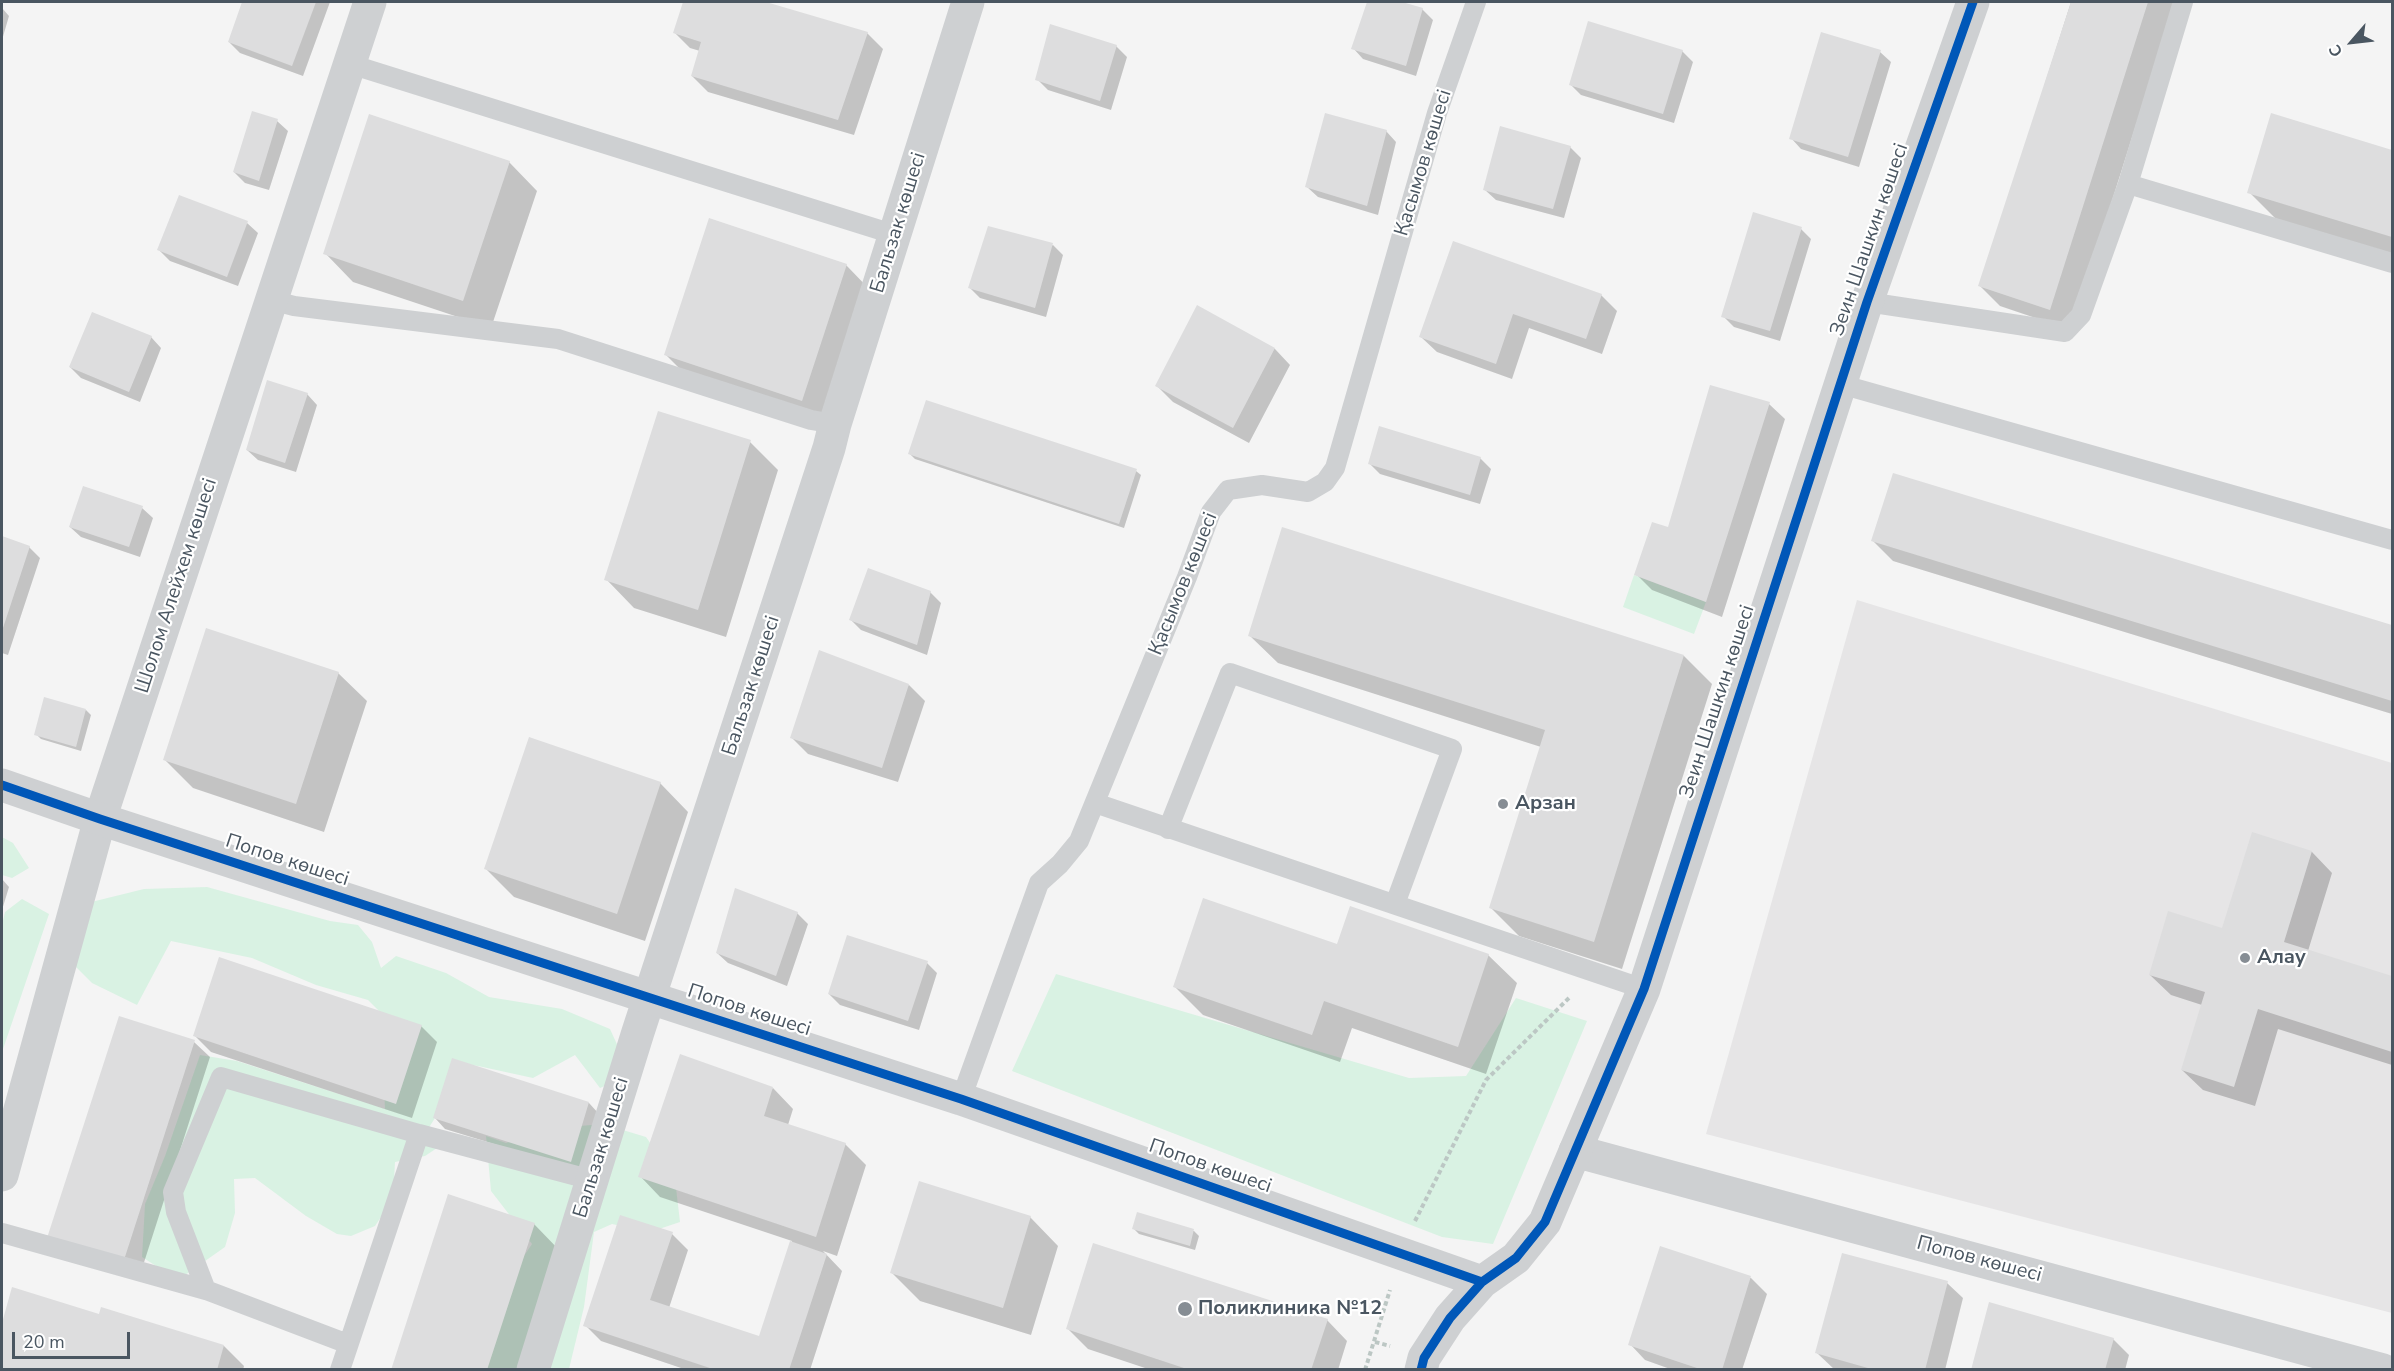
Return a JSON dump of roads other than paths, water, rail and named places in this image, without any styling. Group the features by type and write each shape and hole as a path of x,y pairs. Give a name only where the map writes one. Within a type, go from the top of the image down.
{"street":[{"name":"Шолом Алейхем көшесі","path":"2,1175 100,819 370,2"},
{"name":"Бальзак көшесі","path":"533,1370 650,998 826,459 834,424 896,235 968,2"},
{"name":"Зеин Шашкин көшесі","path":"1421,1370 1424,1358 1450,1318 1482,1282 1516,1258 1545,1222 1644,989 1867,302 1973,2"},
{"name":"Попов көшесі","path":"2,784 100,819 961,1099 1482,1282"},
{"name":"Попов көшесі","path":"1575,1151 2383,1370"}],"lane":[{"name":"Қасымов көшесі","path":"961,1099 1040,883 1079,841 1187,577 1211,512 1228,490 1262,485 1308,492 1325,482 1335,468 1437,113 1476,2"},
{"path":"1867,302 2065,332 2081,315 2128,184 2183,2"},
{"path":"350,64 896,235"},
{"path":"2128,184 2392,264"},
{"path":"271,300 294,306 558,339 811,420 834,424"},
{"path":"1840,384 2392,540"},
{"path":"1168,829 1230,673 1452,749 1395,904"},
{"path":"1095,803 1644,989"},
{"path":"206,1290 176,1212 173,1192 221,1077 419,1134 592,1180"},
{"path":"340,1370 419,1134"},
{"path":"2,1233 206,1290 348,1344"}],"place":[{"name":"Арзан","path":"1503,804"},
{"name":"Алау","path":"2245,958"},
{"name":"Поликлиника №12","path":"1185,1309"}]}
